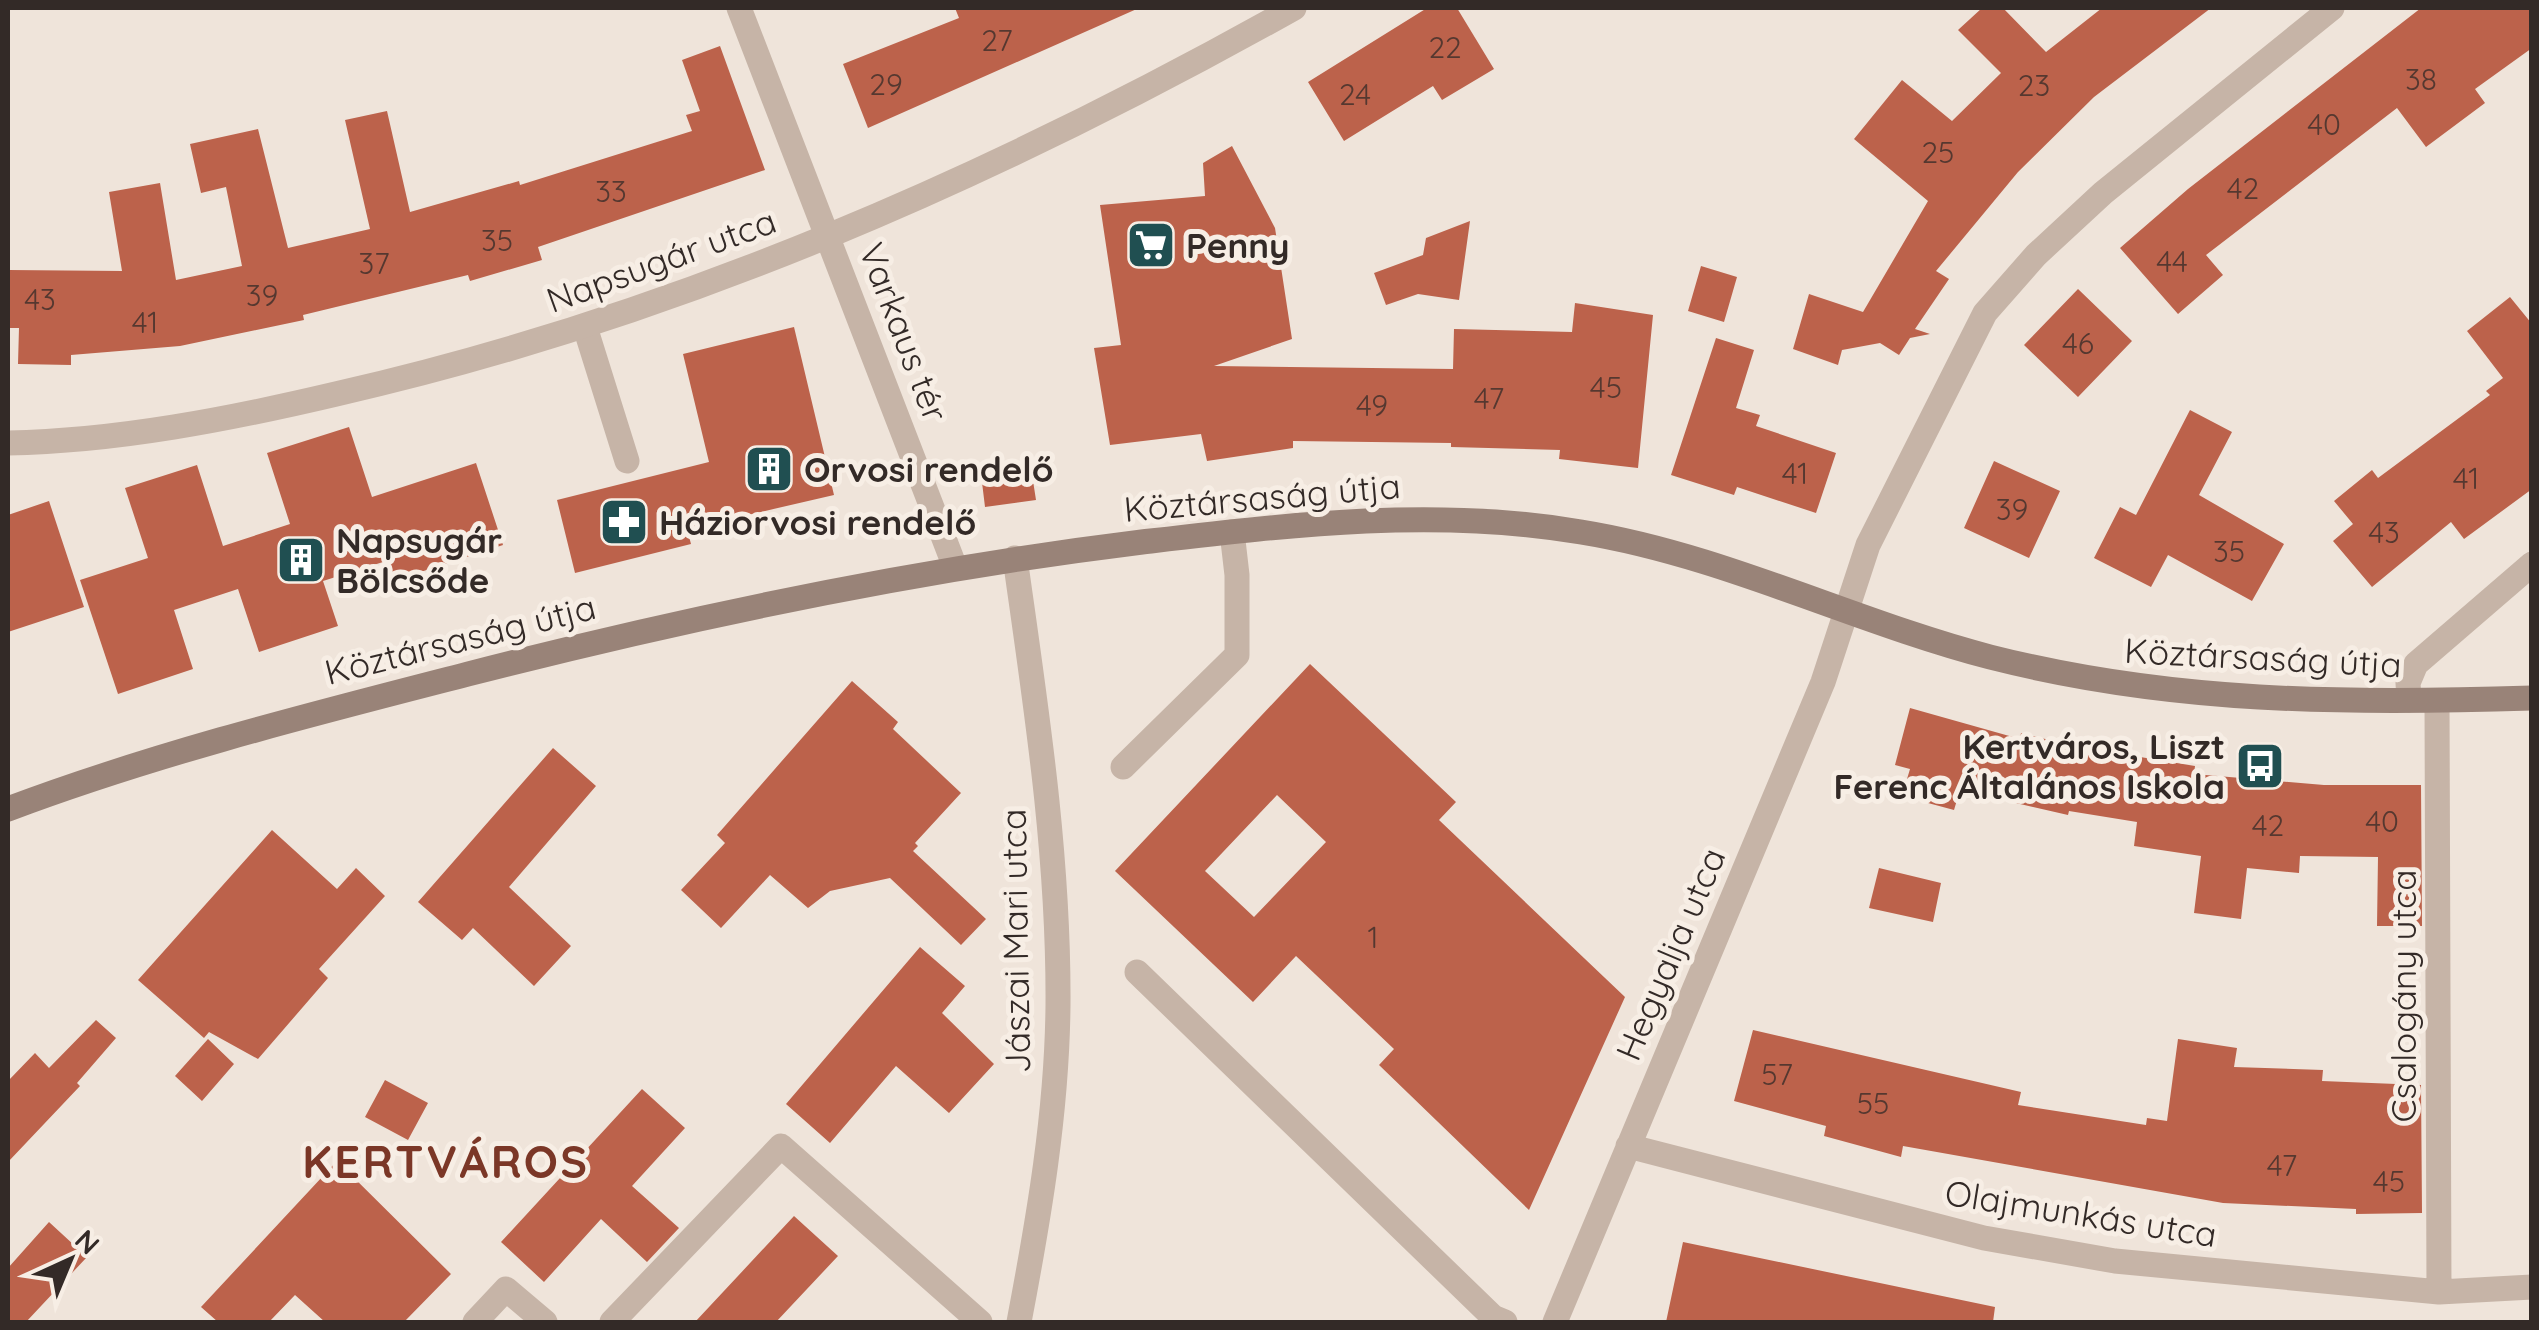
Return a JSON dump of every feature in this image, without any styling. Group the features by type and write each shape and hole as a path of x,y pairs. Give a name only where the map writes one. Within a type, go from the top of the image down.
{"street":[{"name":"Varkaus tér","path":"739,8 830,234 955,566"},
{"name":"Napsugár utca","path":"8,443 54,442 272,409 458,364 584,327 830,234 1015,157 1294,8"},
{"name":"Hegyalja utca","path":"1555,1322 1823,682 1868,545 1952,373 1994,302 2102,193 2332,8"},
{"path":"584,327 627,461"},
{"name":"Köztársaság útja","path":"8,810 94,777 344,704 670,623 955,566 1232,532 1428,518 1580,532 1722,566 1846,612 1983,655 2090,681 2262,700 2532,698"},
{"path":"1122,767 1237,655 1238,574 1232,532"},
{"name":"Jászai Mari utca","path":"1015,558 1051,824 1058,1006 1044,1183 1018,1322"},
{"path":"2408,700 2408,683 2416,664 2532,564"},
{"name":"Csalogány utca","path":"2437,701 2439,1292"},
{"path":"1137,972 1492,1317 1504,1322"},
{"path":"612,1322 781,1146 980,1322"},
{"name":"Olajmunkás utca","path":"1628,1146 1984,1238 2115,1260 2439,1292 2532,1287"},
{"path":"475,1322 506,1289 545,1322"}],"building":[{"path":"955,8 1139,8 868,128 843,64 959,18"},
{"path":"1427,8 1457,8 1494,69 1442,100 1433,86 1344,141 1308,82"},
{"path":"1982,8 2003,8 2046,52 2102,8 2211,8 2094,97 2018,172 1936,271 1949,279 1915,329 1930,334 1910,338 1899,355 1880,343 1842,350 1838,365 1793,349 1809,294 1863,312 1928,201 1854,139 1902,80 1952,121 2001,73 1958,30"},
{"path":"2421,8 2532,8 2532,48 2475,89 2485,103 2426,147 2397,108 2206,255 2223,275 2178,314 2120,248 2188,189"},
{"path":"720,46 765,170 538,247 542,260 470,281 468,275 303,315 304,320 180,346 71,355 71,365 18,364 19,328 8,328 8,270 122,271 109,192 160,183 176,280 242,266 226,187 201,193 190,144 258,129 288,248 370,229 345,120 387,111 410,212 519,181 520,185 692,131 686,115 700,111 682,60"},
{"path":"1232,146 1275,228 1292,339 1214,366 1453,369 1454,329 1572,332 1575,303 1653,315 1638,468 1559,459 1560,450 1451,447 1451,443 1293,441 1293,448 1207,461 1201,434 1110,445 1094,348 1121,345 1100,205 1205,196 1203,163"},
{"path":"1470,221 1459,300 1418,294 1386,305 1374,273 1423,255 1426,238"},
{"path":"1701,266 1737,277 1724,322 1688,311"},
{"path":"2078,289 2132,341 2078,397 2024,345"},
{"path":"2510,297 2532,324 2532,489 2464,539 2451,522 2372,587 2333,541 2353,524 2334,501 2372,470 2378,478 2490,395 2486,391 2503,378 2467,331"},
{"path":"794,327 834,495 687,529 691,544 575,573 557,500 709,462 683,354"},
{"path":"1716,338 1754,350 1736,408 1760,415 1756,426 1836,453 1816,513 1737,487 1734,495 1671,475"},
{"path":"2190,410 2232,432 2199,495 2284,544 2252,601 2168,555 2151,587 2094,558 2120,507 2136,515"},
{"name":"Napsugár Bölcsőde","path":"349,427 372,497 476,463 503,545 390,582 383,562 323,581 338,626 259,652 238,589 174,610 193,669 118,694 80,580 148,558 125,488 197,465 223,546 290,524 267,453"},
{"path":"1994,461 2060,491 2029,558 1964,528"},
{"path":"1031,468 1036,500 985,507 981,474"},
{"path":"49,501 84,607 8,632 8,515"},
{"path":"1310,664 1456,802 1439,820 1625,997 1529,1210 1379,1065 1394,1049 1296,956 1253,1002 1115,871","holes":["1277,795 1326,842 1254,917 1205,871"]},
{"path":"852,681 898,722 893,729 961,793 915,843 918,846 913,851 986,919 961,945 890,878 830,891 808,908 770,875 721,928 681,890 725,843 717,835"},
{"path":"1910,708 2020,739 2021,733 2127,759 2128,755 2195,766 2194,774 2324,785 2421,785 2422,926 2377,926 2378,857 2300,856 2299,873 2247,868 2241,919 2194,913 2201,856 2134,846 2137,822 2069,811 2068,815 1960,790 1954,810 1902,796 1910,769 1895,765"},
{"path":"553,748 596,786 509,887 571,946 534,986 473,928 462,940 418,902"},
{"path":"272,830 337,889 356,868 385,896 319,969 328,978 258,1059 209,1032 204,1038 138,980"},
{"path":"1879,868 1941,883 1933,922 1869,908"},
{"path":"920,947 965,986 942,1013 994,1064 949,1113 896,1066 830,1143 786,1104"},
{"path":"96,1020 116,1038 77,1083 80,1086 8,1162 8,1081 35,1053 49,1068"},
{"path":"1753,1030 2021,1092 2018,1105 2146,1125 2147,1118 2167,1121 2178,1039 2237,1048 2234,1067 2323,1070 2322,1081 2421,1085 2422,1213 2356,1214 2356,1209 2223,1203 1903,1146 1901,1157 1824,1136 1826,1126 1734,1101"},
{"path":"208,1039 234,1064 202,1101 175,1076"},
{"path":"385,1080 428,1103 408,1140 365,1117"},
{"path":"642,1089 685,1128 632,1186 679,1228 647,1262 601,1219 544,1282 501,1242"},
{"path":"337,1161 451,1274 404,1322 325,1322 295,1295 269,1322 218,1322 201,1307"},
{"path":"794,1216 838,1256 776,1322 695,1322"},
{"path":"49,1222 87,1257 26,1322 8,1322 8,1268"},
{"path":"1683,1242 1995,1307 1993,1322 1666,1322"}],"place":[{"name":"Penny","path":"1151,245"},
{"name":"Orvosi rendelő","path":"769,469"},
{"name":"Háziorvosi rendelő","path":"624,522"},
{"name":"Napsugár Bölcsőde","path":"301,560"},
{"name":"Kertváros, Liszt Ferenc Általános Iskola","path":"2260,766"}],"district":[{"name":"KERTVÁROS","path":"446,1161"}]}
